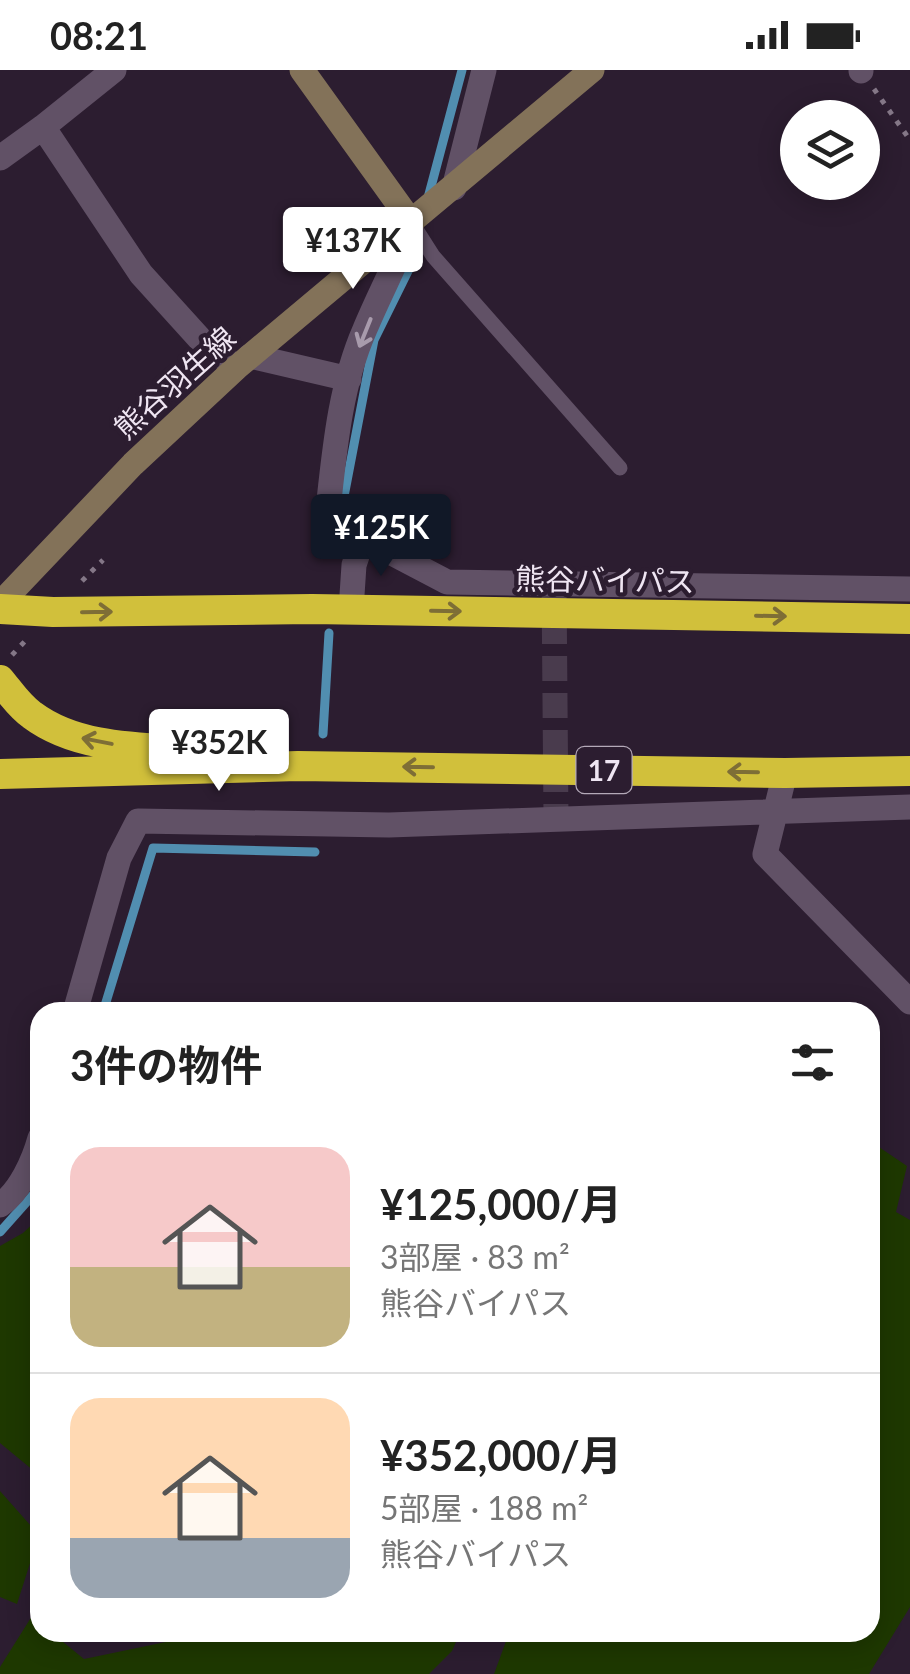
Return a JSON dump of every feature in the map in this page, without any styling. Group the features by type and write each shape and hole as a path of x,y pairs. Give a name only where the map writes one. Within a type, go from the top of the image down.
{"highway":[{"name":"熊谷バイパス","path":"0,606 52,612 351,610 910,618"},
{"path":"4,670 28,713 50,727 95,743 210,752 298,766"},
{"name":"17","path":"0,774 298,766 910,772"}],"main road":[{"path":"302,70 412,223"},
{"name":"熊谷羽生線","path":"0,606 132,464 243,362 592,70"}],"street":[{"path":"0,158 114,70"},
{"path":"454,188 484,70"},
{"path":"42,127 141,274 199,338 243,362 349,379"},
{"path":"412,223 392,276 364,330 349,379 336,434 327,519 446,582 910,589"},
{"path":"351,610 354,565 363,538"},
{"path":"785,773 765,854 910,1002"},
{"path":"78,1002 119,858 138,820 389,825 910,807"},
{"path":"0,1205 30,1164"}],"lane":[{"path":"412,223 433,256 620,468"}],"path":[{"path":"861,70 910,140"},
{"path":"82,581 102,560"},
{"path":"4,670 30,636"}],"green space":[{"path":"880,1148 907,1166 896,1212 910,1220 910,1607 869,1674 494,1674 506,1642 880,1642"},
{"path":"30,1226 30,1468 0,1443 0,1246"},
{"path":"0,1491 30,1525 30,1563 17,1604 0,1597"},
{"path":"30,1619 30,1642 63,1642 84,1659 166,1642 456,1642 429,1674 0,1674 0,1667"}],"waterway":[{"path":"428,198 462,70"},
{"path":"342,507 374,340 415,257 419,237"},
{"path":"323,734 329,633"},
{"path":"106,1002 153,848 315,852"},
{"path":"0,1232 30,1198"}],"tunnel":[{"path":"554,582 556,819"}]}
